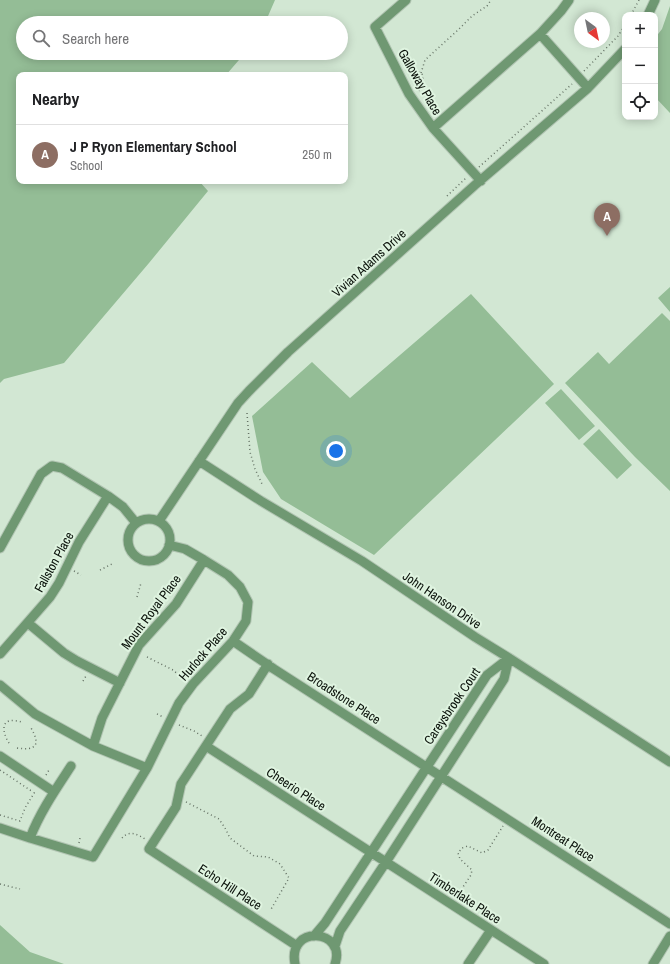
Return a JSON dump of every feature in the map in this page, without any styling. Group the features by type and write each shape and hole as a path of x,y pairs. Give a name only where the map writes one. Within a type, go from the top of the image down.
{"street":[{"name":"Galloway Place","path":"406,0 375,27 409,94 433,128 481,181"},
{"path":"433,128 540,34 562,11 569,0"},
{"path":"649,12 655,0"},
{"path":"540,34 588,88"},
{"name":"Vivian Adams Drive","path":"159,521 238,404 249,391 288,352 588,88 622,52"},
{"name":"John Hanson Drive","path":"199,461 261,501 362,562 475,637 670,762"},
{"path":"0,548 41,474 52,466 62,468 108,496 123,507 136,523"},
{"name":"Fallston Place","path":"0,654 50,597 59,583 79,542 108,496"},
{"path":"147,519 159,521 168,531 170,538 165,554 150,561 138,558 129,548 128,542 132,526 142,520 147,519"},
{"name":"Hurlock Place","path":"30,838 93,857 147,768 179,703 193,684 233,641 246,621 248,602 240,587 228,575 185,549 169,544"},
{"name":"Mount Royal Place","path":"93,746 102,718 139,645 176,604 204,560"},
{"path":"28,623 64,653 120,683"},
{"name":"Broadstone Place","path":"233,641 441,776"},
{"path":"334,946 340,931 504,679 509,658"},
{"name":"Careysbrook Court","path":"314,936 325,923 487,675 509,658"},
{"path":"148,844 176,807 181,784 230,709 249,694 268,664"},
{"path":"0,685 35,714 93,746 147,768"},
{"name":"Cheerio Place","path":"208,743 371,853"},
{"path":"0,756 54,792"},
{"path":"0,828 30,838 54,792 71,766"},
{"name":"Montreat Place","path":"441,776 670,924"},
{"name":"Echo Hill Place","path":"148,844 297,946"},
{"name":"Timberlake Place","path":"371,853 544,964"},
{"path":"468,964 491,930"},
{"path":"295,964 294,958 297,946 307,937 314,936 327,938 334,946 339,963"},
{"path":"653,964 670,936"}],"path":[{"path":"418,93 423,77 421,73 425,60 472,16 487,6 491,0"},
{"path":"633,12 639,0"},
{"path":"447,196 579,78 622,30"},
{"path":"403,67 415,73 421,73"},
{"path":"415,73 415,80 418,82 421,81"},
{"path":"247,414 250,452 254,469 263,486"},
{"path":"100,570 112,564"},
{"path":"137,597 141,583"},
{"path":"147,657 173,670 181,677"},
{"path":"157,714 194,731 208,743"},
{"path":"9,743 3,735 2,731 4,725 9,721 22,722"},
{"path":"17,748 25,750 30,749 35,745 37,742 31,728"},
{"path":"0,770 34,793"},
{"path":"45,776 49,770"},
{"path":"0,815 20,821 25,808 36,789"},
{"path":"184,801 219,819 230,838 254,856 268,857 280,864 289,878 270,911"},
{"path":"459,893 471,875 472,870 460,859 458,853 462,848 468,846 482,853 488,850 507,819"},
{"path":"122,838 127,833 133,833 148,844"},
{"path":"79,846 80,838"},
{"path":"0,884 20,889"}],"green space":[{"path":"0,0 275,0 268,16 16,16 16,60 239,60 229,72 16,72 16,184 202,184 208,191 64,363 4,379 0,383"},
{"path":"670,6 670,113 658,100 658,34 662,29"},
{"path":"670,287 670,312 658,298"},
{"path":"471,294 554,384 374,555 281,499 263,472 252,416 312,362 350,398"},
{"path":"662,313 670,321 670,491 635,457 565,383 598,352 609,364"},
{"path":"561,389 595,426 579,440 545,403"},
{"path":"599,429 632,465 617,479 583,444"},
{"path":"0,925 30,952 64,964 0,964"}],"place":[{"name":"J P Ryon Elementary School","path":"607,236"}]}
